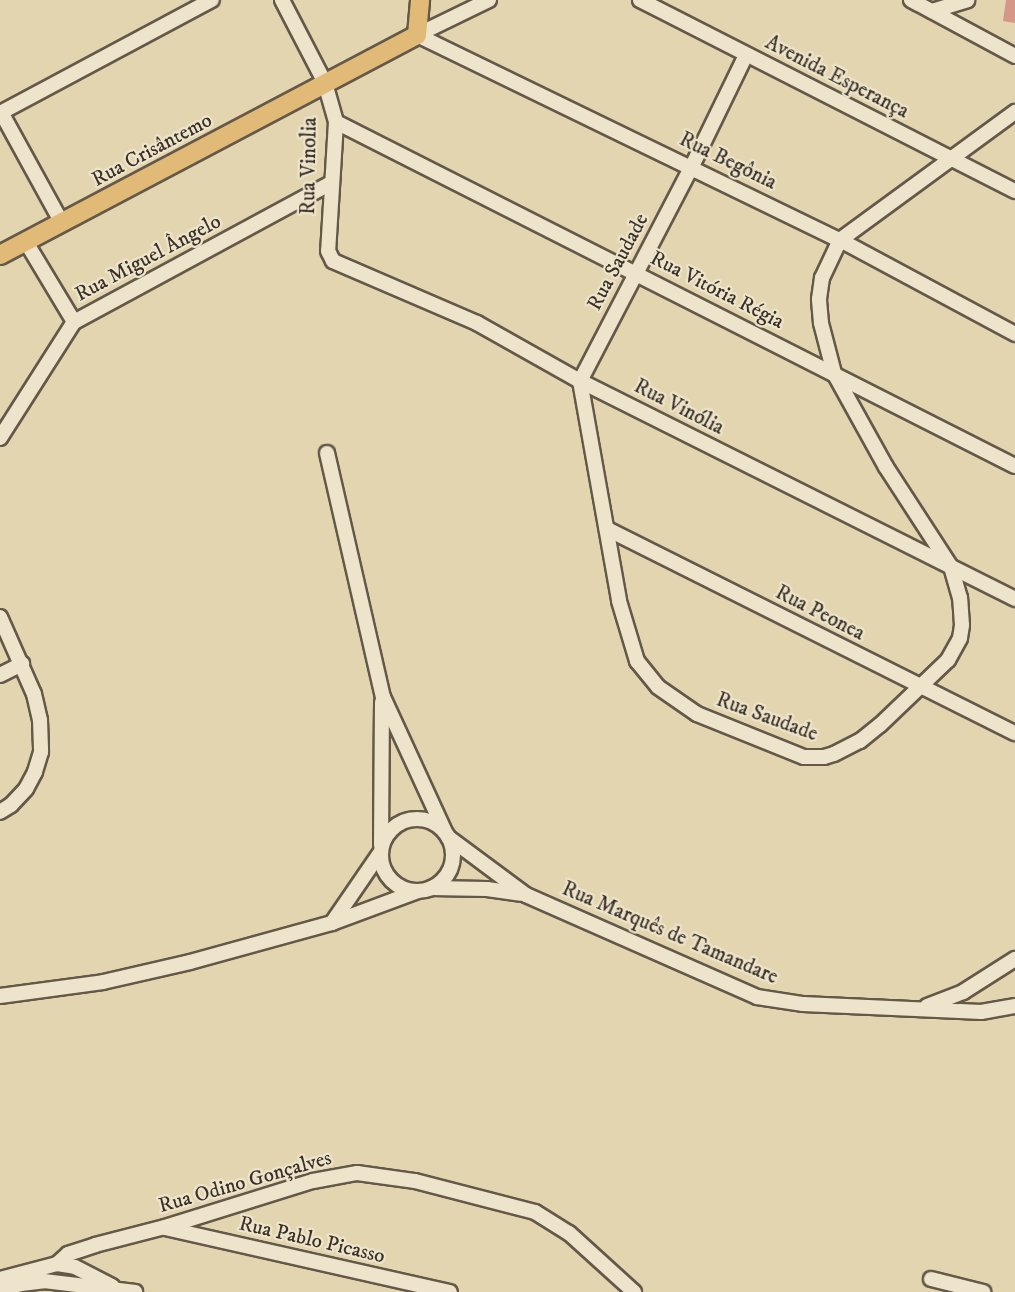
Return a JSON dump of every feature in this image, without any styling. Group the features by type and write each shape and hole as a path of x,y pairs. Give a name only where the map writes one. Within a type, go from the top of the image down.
{"main road":[{"path":"417,35 420,0"},
{"name":"Rua Crisântemo","path":"0,255 417,35"}],"street":[{"path":"62,223 1,113 212,0"},
{"name":"Rua Vinolia","path":"282,0 325,83 336,122 328,251"},
{"path":"417,35 489,0"},
{"name":"Avenida Esperança","path":"640,0 1015,191"},
{"path":"911,0 1015,56"},
{"path":"932,11 967,0"},
{"name":"Rua Begônia","path":"417,35 692,166 840,240 1015,334"},
{"name":"Rua Saudade","path":"746,56 692,166 580,381 619,601 637,661 658,687 698,714 804,757 824,757 860,741 940,669 960,638 962,612 951,567 886,467 834,373 821,323 819,299 822,278 840,240 1015,112"},
{"name":"Rua Vitória Régia","path":"336,122 1015,466"},
{"name":"Rua Miguel Ângelo","path":"0,438 74,322 331,183"},
{"path":"26,242 74,322"},
{"name":"Rua Vinólia","path":"328,251 331,259 338,264 477,322 580,381 1015,599"},
{"name":"Rua Marquês de Tamandare","path":"327,453 382,697 447,834 526,895 757,997 803,1004 981,1012 1015,1006"},
{"name":"Rua Peonea","path":"607,529 1015,733"},
{"path":"0,617 22,664 38,711 41,752 35,772 26,789 0,813"},
{"path":"0,675 22,664"},
{"name":"Rua Marquês de Tamandare","path":"380,850 382,697"},
{"path":"332,923 392,828 414,818 436,824 447,834 453,856 447,875 425,890 401,888 388,877 383,870 380,850"},
{"name":"Rua Marquês de Tamandare","path":"0,996 148,973 332,923 425,890 487,889 526,895"},
{"path":"920,1009 974,985 1015,959"},
{"path":"974,985 981,1012"},
{"name":"Rua Odino Gonçalves","path":"57,1264 68,1254 165,1227 313,1181 357,1173 384,1175 468,1193 536,1212 569,1233 634,1292"},
{"name":"Rua Pablo Picasso","path":"165,1227 421,1289 450,1292"},
{"path":"57,1264 62,1283"},
{"path":"0,1279 57,1264 75,1268 117,1288"},
{"path":"62,1283 75,1268"},
{"path":"931,1279 983,1292"},
{"path":"0,1290 28,1282 117,1288 135,1292"}],"building":[{"path":"1006,0 1015,0 1015,23 1003,21"}]}
